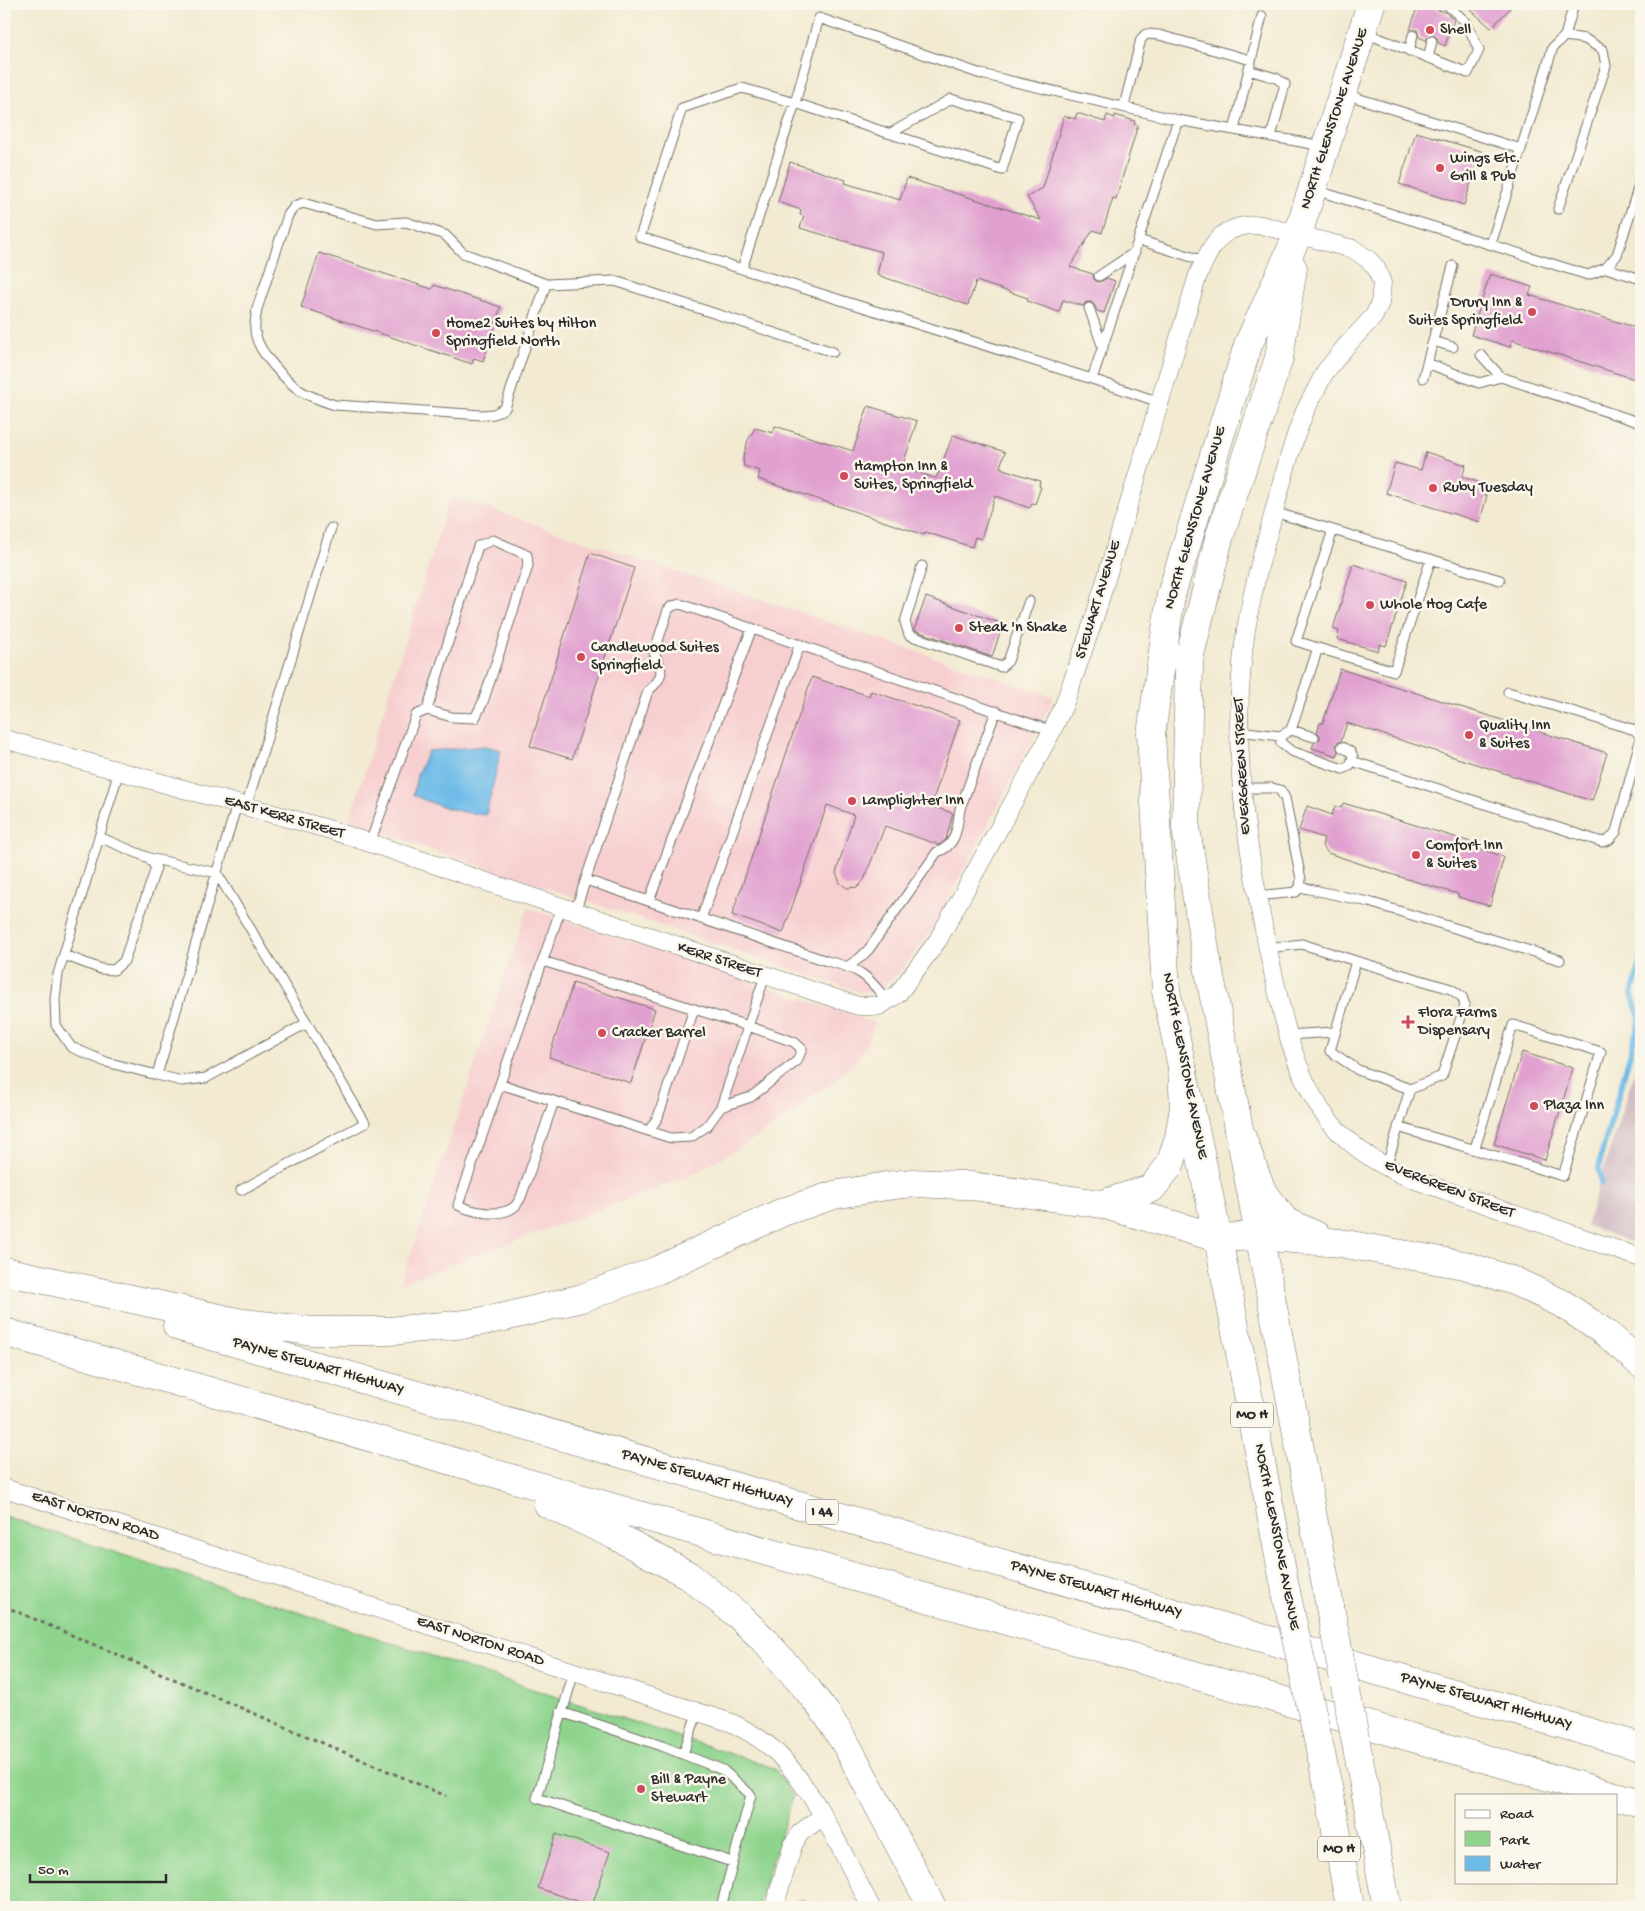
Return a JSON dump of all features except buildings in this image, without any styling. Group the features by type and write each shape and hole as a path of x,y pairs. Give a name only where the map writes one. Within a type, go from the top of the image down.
{"main road":[{"name":"NORTH GLENSTONE AVENUE","path":"1350,1907 1329,1791 1286,1592 1218,1238 1166,991 1151,734 1171,595 1248,345 1298,234 1371,4"},
{"name":"NORTH GLENSTONE AVENUE","path":"1298,234 1279,358 1218,538 1189,659 1186,828 1205,950 1386,1907"},
{"path":"1102,1204 1152,1188 1170,1165 1180,1137 1184,1107 1182,1067"},
{"path":"1239,1129 1261,1189 1285,1221 1315,1235 1340,1243"},
{"path":"4,1271 237,1322 312,1331 389,1331 466,1324 505,1317 582,1298 658,1270 783,1212 817,1200 860,1190 912,1183 964,1184 1102,1204 1218,1238 1259,1236 1340,1243 1464,1265 1539,1291 1585,1318 1607,1334 1641,1364"},
{"name":"PAYNE STEWART HIGHWAY","path":"4,1277 1641,1747"},
{"path":"4,1332 1608,1794"},
{"path":"320,1424 425,1456 544,1502 660,1558 688,1574 762,1638 802,1682 828,1716 847,1746 932,1907"},
{"path":"1618,1797 1641,1804"}],"street":[{"name":"STEWART AVENUE","path":"883,1004 898,994 938,940 1052,731 1064,705 1091,628 1198,275 1212,244 1229,230 1240,226 1261,225 1298,234"},
{"name":"EVERGREEN STREET","path":"1298,234 1344,246 1362,254 1379,273 1382,283 1382,294 1374,316 1325,372 1314,391 1296,432 1254,585 1244,637 1239,731 1241,788 1246,838 1256,896 1287,1035 1302,1076 1323,1111 1349,1141 1364,1154 1386,1168 1415,1180 1641,1258"},
{"name":"EAST KERR STREET","path":"4,739 331,830 568,910"},
{"name":"KERR STREET","path":"568,910 858,1006 883,1004"},
{"name":"EAST NORTON ROAD","path":"4,1488 732,1723 746,1730 776,1752 805,1786 871,1907"},
{"path":"774,1907 793,1845 800,1834 823,1816"}],"lane":[{"path":"1490,244 1553,47 1565,36 1574,4"},
{"path":"1362,32 1468,73 1479,50 1466,22 1443,6"},
{"path":"1234,130 1262,16"},
{"path":"742,269 795,103 819,18 981,74 1178,120 1326,147"},
{"path":"1124,106 1141,39 1146,34 1159,34 1251,60"},
{"path":"1409,50 1413,35"},
{"path":"1558,209 1606,66 1602,50 1586,39 1565,36"},
{"path":"1428,58 1432,41"},
{"path":"1248,70 1276,78 1286,84 1271,136"},
{"path":"891,133 951,99 1018,118 1002,170 891,133 742,88 682,108 640,237 1092,379 1159,402"},
{"path":"1343,93 1520,150"},
{"path":"1092,379 1178,120"},
{"path":"1312,189 1588,275 1606,268 1617,255 1641,179"},
{"path":"546,284 505,408 494,414 482,415 335,406 318,400 300,390 267,357 256,336 257,309 288,215 295,206 303,203 377,224 406,222 445,236 463,253 546,284 615,281 833,352"},
{"path":"1139,240 1204,261"},
{"path":"1099,276 1135,252"},
{"path":"1423,378 1453,266"},
{"path":"1606,268 1641,279"},
{"path":"1089,308 1103,348"},
{"path":"1433,341 1453,347"},
{"path":"1481,356 1501,377 1641,423"},
{"path":"1427,363 1479,383 1501,377"},
{"path":"1274,512 1500,580"},
{"path":"157,1075 217,873 242,805 331,528"},
{"path":"1333,530 1296,641 1318,648 1394,670 1431,559"},
{"path":"370,843 416,715 427,710 452,717 475,718 483,702 528,566 527,555 493,540 478,546 427,710"},
{"path":"922,566 905,622 909,635 1001,667 1008,661 1029,601"},
{"path":"554,1101 521,1197 514,1208 500,1213 468,1210 458,1205 543,961 568,910 586,880 648,691 659,681 662,673 654,653 668,610 672,606 680,604 1052,731"},
{"path":"650,901 752,628"},
{"path":"702,919 800,644"},
{"path":"1239,731 1280,736 1291,730 1318,648"},
{"path":"1352,761 1602,842 1609,840 1616,832 1640,737 1635,730 1508,692"},
{"path":"848,966 860,958 869,948 937,852 944,850 950,844 958,824 960,809 996,711"},
{"path":"1291,730 1314,737"},
{"path":"1280,736 1281,743 1285,747 1299,754 1343,769 1350,765 1353,757 1350,752 1342,747"},
{"path":"119,771 58,974 54,999 56,1025 71,1047 106,1062 182,1081 206,1078 307,1023"},
{"path":"1241,788 1272,788 1280,790 1285,798 1301,880 1300,887 1296,892 1256,896"},
{"path":"99,837 149,858 217,873 365,1124 241,1190"},
{"path":"64,955 101,969 114,970 124,961 156,868 149,858"},
{"path":"586,880 860,971 871,980 883,1004"},
{"path":"1300,887 1369,902 1560,960"},
{"path":"1268,948 1302,944 1451,990 1462,996 1465,1005 1442,1076 1410,1089 1358,1070 1330,1051 1356,961"},
{"path":"543,961 748,1026 794,1042 802,1049 797,1061 751,1098 721,1107"},
{"path":"500,1084 671,1138 691,1137 707,1126 721,1107 765,976"},
{"path":"648,1131 658,1117 694,1009"},
{"path":"1398,1127 1475,1148 1563,1176 1601,1052 1513,1025 1475,1148"},
{"path":"1287,1035 1334,1032"},
{"path":"1386,1168 1410,1089"},
{"path":"574,1672 537,1798 732,1862"},
{"path":"683,1754 698,1711"},
{"path":"562,1712 723,1770 751,1795 721,1907"}],"path":[{"path":"4,1606 446,1796"}],"shaded area":[{"path":"450,496 1054,697 932,929 897,975 881,989 870,992 857,991 349,822"},
{"path":"528,908 875,1023 858,1059 845,1072 763,1134 690,1176 401,1283"},
{"path":"1634,1073 1641,1076 1641,1246 1586,1225"}],"green space":[{"path":"4,1516 774,1768 793,1796 758,1907 4,1907"},
{"path":"804,1898 808,1907 784,1907 786,1903"}],"water":[{"path":"485,746 501,750 486,815 467,813 413,795 417,775 428,751"}],"waterway":[{"path":"1601,1184 1599,1168 1602,1152 1640,1019 1632,995 1641,959"}],"place":[{"name":"Shell","path":"1430,30"},
{"name":"Wings Etc. Grill & Pub","path":"1440,168"},
{"name":"Drury Inn & Suites Springfield","path":"1532,312"},
{"name":"Home2 Suites by Hilton Springfield North","path":"436,333"},
{"name":"Hampton Inn & Suites, Springfield","path":"844,476"},
{"name":"Ruby Tuesday","path":"1433,488"},
{"name":"Whole Hog Cafe","path":"1370,605"},
{"name":"Steak 'n Shake","path":"959,628"},
{"name":"Candlewood Suites Springfield","path":"581,657"},
{"name":"Quality Inn & Suites","path":"1469,735"},
{"name":"Lamplighter Inn","path":"852,801"},
{"name":"Comfort Inn & Suites","path":"1416,855"},
{"name":"Flora Farms Dispensary","path":"1408,1022"},
{"name":"Cracker Barrel","path":"602,1033"},
{"name":"Plaza Inn","path":"1534,1106"},
{"name":"Bill & Payne Stewart","path":"641,1789"}]}
